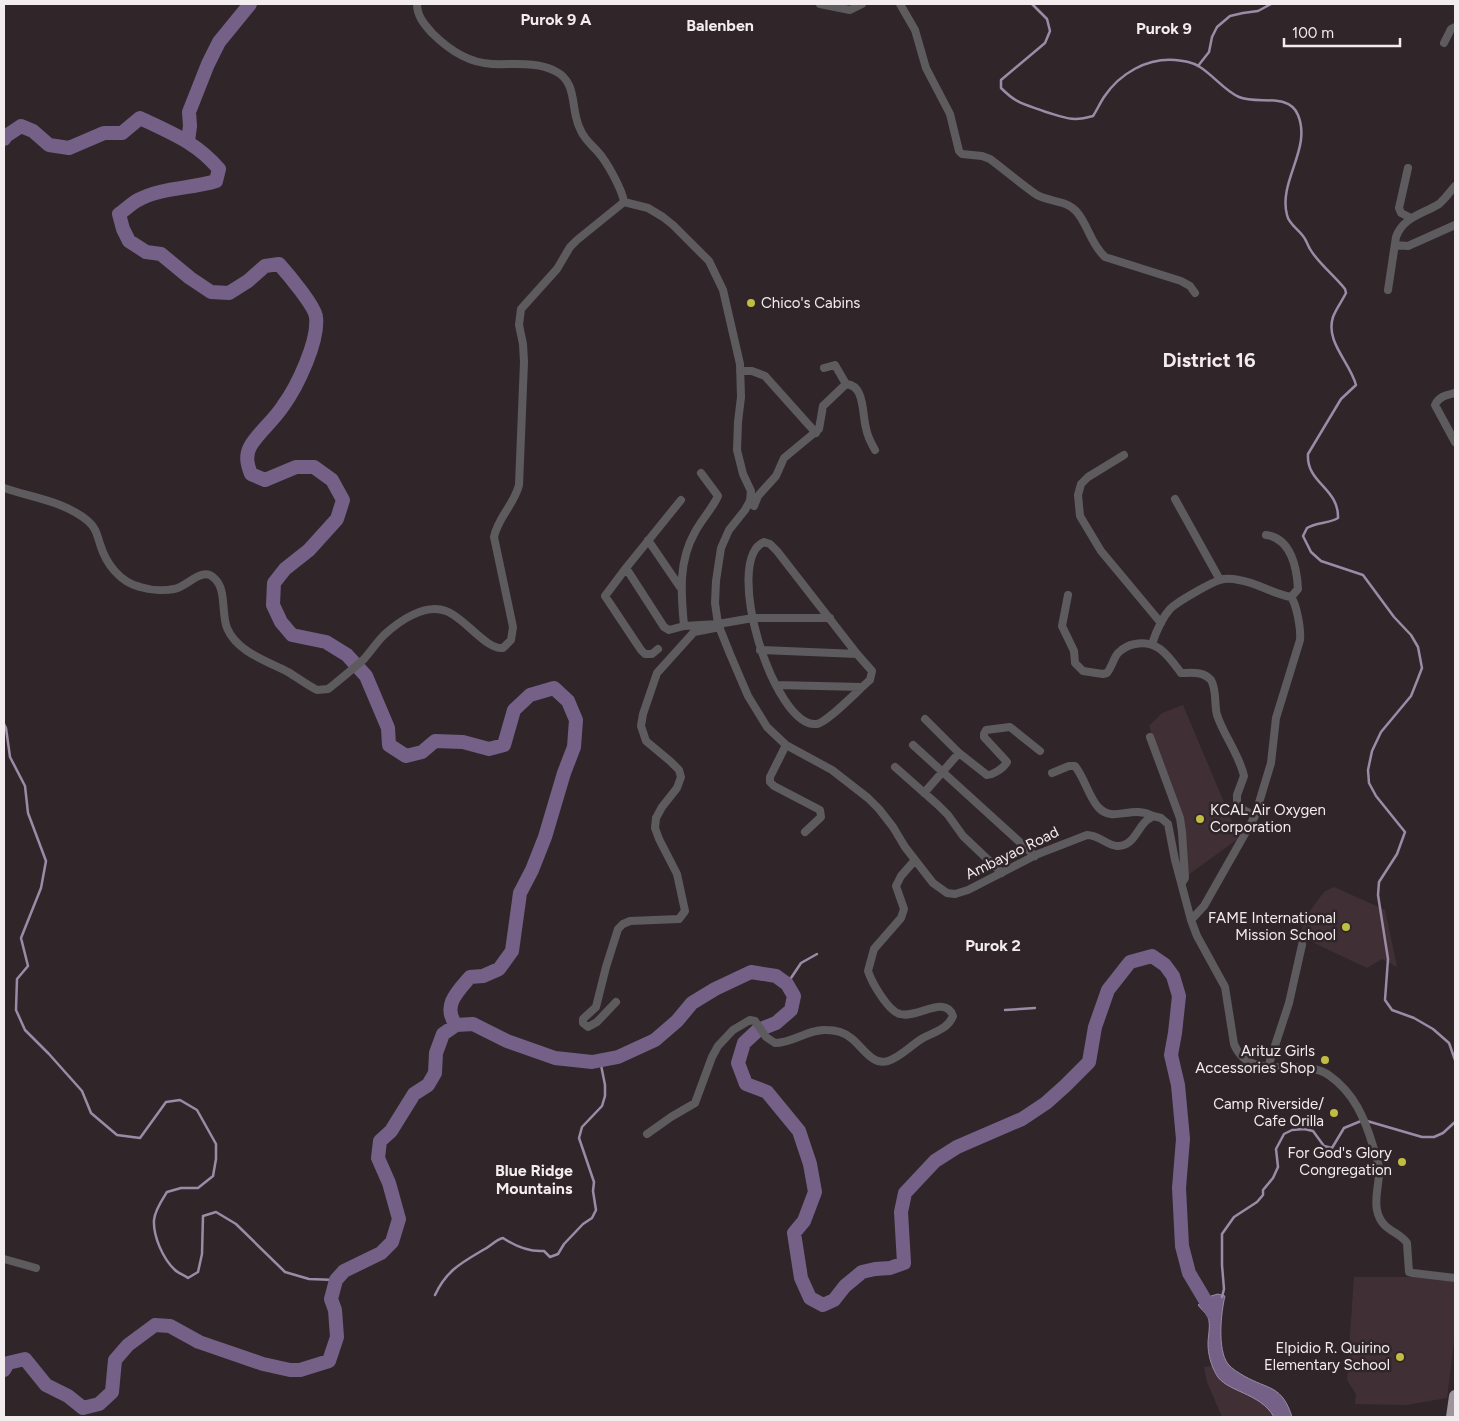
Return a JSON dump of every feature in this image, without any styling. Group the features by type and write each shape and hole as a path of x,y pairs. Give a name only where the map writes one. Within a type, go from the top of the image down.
{"highway":[{"path":"1452,1417 1455,1396"}],"street":[{"path":"4,488 54,502 89,522 96,530 100,545 111,567 123,580 130,584 141,588 176,589 184,586 199,575 211,575 219,583 222,590 222,602 227,627 236,642 254,655 317,690 328,689 346,674 365,658 384,634 408,617 429,610 446,611 456,616 494,647 503,648 511,640 513,627 494,537 498,523 514,501 520,485 524,362 524,344 519,325 521,309 556,269 570,247 624,202 623,194 606,162 582,134 576,118 573,95 564,77 556,71 531,65 490,64 464,57 451,50 427,27 417,11 417,4"},
{"path":"820,4 850,10 862,4"},
{"path":"900,4 915,30 926,68 950,114 959,151 962,154 982,156 990,159 1036,194 1072,207 1082,219 1088,234 1104,258 1181,281 1190,286 1195,292"},
{"path":"1444,43 1451,29 1455,27"},
{"path":"1408,168 1399,208 1401,214 1411,218"},
{"path":"1388,290 1399,229 1411,218 1440,203 1455,186"},
{"name":"Ambayao Road","path":"624,202 648,208 663,217 709,261 723,290 740,371 741,397 737,450 744,474 752,490 750,501 730,530 721,548 715,603 719,625 748,696 767,726 786,745 832,770 868,798 893,827 933,884 948,893 955,894 968,890 1035,856 1068,841 1087,835 1099,837 1111,844 1122,845 1133,839 1146,820 1153,816"},
{"path":"1395,245 1408,246 1455,225"},
{"path":"824,368 835,365 846,384 854,386 860,394 866,430 875,450"},
{"path":"740,371 752,371 765,376 816,433"},
{"path":"754,506 761,492 776,476 784,458 816,433 821,424 820,412 822,406 846,384"},
{"path":"1455,393 1437,400 1435,405 1455,442"},
{"path":"1124,455 1084,480 1081,484 1078,495 1080,516 1101,552 1161,623"},
{"path":"684,626 680,587 685,559 694,533 718,496 701,473"},
{"path":"658,649 652,654 645,654 641,650 605,596 681,500"},
{"path":"1175,500 1220,580"},
{"path":"1266,535 1273,535 1283,543 1293,558 1298,576 1298,589 1291,597"},
{"path":"648,540 680,587"},
{"path":"764,542 770,544 777,551 857,654 870,667 873,674 870,680 823,722 817,724 810,723 791,707 776,685 760,650 753,618 748,588 749,572 756,549 764,542"},
{"path":"626,568 664,627 669,630 684,626 719,625"},
{"path":"1152,644 1161,623 1176,604 1220,580 1241,580 1255,584 1278,595 1291,597"},
{"path":"1068,595 1062,626 1074,651 1075,663 1083,671 1107,673 1117,654 1123,648 1142,642 1161,648 1182,673 1197,672 1206,676 1211,681 1218,717 1244,776 1237,795 1237,804 1240,808 1255,816"},
{"path":"1191,920 1204,906 1255,816 1271,763 1276,718 1300,640 1300,628 1291,597"},
{"path":"616,1002 594,1025 588,1027 584,1025 583,1019 592,1011 597,1003 618,929 622,924 630,921 679,919 685,911 677,874 655,828 659,812 677,788 681,777 679,770 646,741 641,726 643,714 657,673 694,632 753,618 830,618"},
{"path":"760,650 857,654"},
{"path":"776,685 862,687"},
{"path":"925,719 983,774 990,775 1006,765 1007,762 984,737 986,730 1010,726 1040,751"},
{"path":"1150,737 1180,818 1184,878 1181,884"},
{"path":"786,745 770,777 770,782 774,786 820,810 821,817 805,832"},
{"path":"913,745 1035,856"},
{"path":"924,793 959,752"},
{"path":"1052,773 1073,765 1097,806 1106,814 1111,815 1132,811 1145,812 1161,818 1168,824 1191,920 1197,936 1225,987 1234,1044 1237,1051 1257,1065 1320,1070 1330,1076 1350,1096 1362,1113 1379,1169 1376,1210 1382,1223 1407,1243 1409,1272 1455,1278"},
{"path":"895,768 948,815 963,836 1002,873"},
{"path":"647,1134 695,1103 718,1046 733,1030 750,1020 755,1021 766,1037 775,1043 781,1043 816,1030 836,1031 851,1038 873,1059 880,1062 887,1062 918,1041 948,1025 953,1016 947,1008 937,1007 916,1014 898,1014 891,1009 868,971 874,949 900,918 904,909 896,886 901,876 915,860"},
{"path":"1268,1067 1289,1002 1302,945"},
{"path":"4,1259 36,1268"}],"shaded area":[{"path":"1183,705 1239,838 1184,878 1183,824 1149,726 1162,713"},
{"name":"FAME International Mission School","path":"1334,887 1385,910 1397,967 1382,959 1367,968 1308,940 1305,946 1297,943 1307,915 1324,892"},
{"name":"Elpidio R. Quirino Elementary School","path":"1354,1277 1422,1277 1455,1281 1455,1334 1447,1398 1406,1405 1355,1404 1356,1394 1347,1380"},
{"path":"1218,1294 1225,1296 1221,1321 1221,1341 1222,1350 1228,1364 1244,1376 1279,1394 1284,1399 1292,1417 1274,1417 1260,1402 1227,1385 1216,1374 1209,1352 1209,1320 1198,1305 1211,1296"},
{"path":"1212,1366 1216,1375 1225,1383 1260,1401 1274,1417 1222,1417 1207,1382 1204,1367"}],"waterway":[{"path":"188,141 189,112 208,64 219,42 250,4"},
{"path":"1032,4 1047,19 1050,31 1045,43 1001,80 1001,88 1012,98 1022,103 1069,118 1080,119 1093,116 1110,88 1126,74 1144,64 1175,60 1197,65 1239,97 1280,101 1294,108 1298,115 1301,140 1287,190 1285,202 1287,215 1290,222 1306,240 1313,254 1345,289 1346,293 1333,317 1332,335 1356,385 1341,399 1308,454 1312,472 1333,499 1337,508 1338,518 1307,528 1303,536 1311,552 1321,561 1363,575 1394,617 1411,635 1418,647 1422,668 1411,696 1381,732 1372,751 1368,770 1369,783 1376,796 1405,832 1397,854 1379,882 1378,895 1388,959 1385,1000 1392,1010 1414,1018 1433,1029 1449,1043 1455,1060"},
{"path":"1198,66 1209,52 1212,37 1217,27 1230,16 1258,11 1271,4"},
{"path":"4,139 21,126 33,131 49,145 69,148 104,133 122,133 140,118 173,134 192,145 219,169 216,181 167,190 147,196 133,203 119,214 129,241 146,252 161,254 190,278 211,292 229,293 248,281 265,266 279,264 311,305 316,317 311,351 283,406 251,445 247,456 248,463 251,474 265,480 296,467 314,467 332,480 343,500 337,519 309,550 285,569 274,583 273,605 281,622 292,635 326,642 347,655 366,676 388,728 389,745 406,756 422,752 435,741 463,742 489,749 504,745 514,710 530,695 554,688 568,701 576,720 574,747 564,773 545,837 532,870 520,893 512,951 499,969 483,976 470,977 460,988 453,999 450,1012 456,1025"},
{"path":"4,724 10,757 25,786 28,813 46,861 41,888 21,938 28,966 17,979 16,1010 25,1030 82,1091 91,1113 117,1135 140,1138 166,1102 180,1100 197,1110 216,1144 213,1176 198,1188 181,1188 167,1192 157,1209 154,1220 155,1233 160,1247 176,1271 188,1278 198,1272 202,1254 203,1216 216,1212 236,1224 285,1272 309,1279 336,1280"},
{"path":"787,984 801,963 817,954"},
{"path":"4,1370 8,1363 25,1359 46,1385 68,1396 83,1408 99,1404 112,1392 115,1360 128,1345 155,1325 170,1326 199,1342 263,1364 290,1370 300,1370 329,1361 337,1337 335,1310 331,1299 336,1280 344,1271 381,1253 392,1242 399,1219 389,1183 378,1158 380,1141 391,1131 414,1094 428,1085 435,1073 436,1053 443,1034 456,1025 473,1024 507,1041 555,1058 592,1062 618,1057 655,1040 677,1021 692,1003 715,989 751,972 776,976 787,984 794,996 791,1010 776,1023 758,1030 744,1043 738,1063 746,1084 767,1092 799,1131 810,1164 815,1192 804,1221 794,1233 801,1278 810,1298 823,1305 834,1300 845,1286 862,1272 890,1268 904,1263 901,1212 905,1193 935,1161 957,1147 1022,1119 1046,1103 1089,1062 1095,1027 1108,990 1130,962 1152,956 1165,965 1173,976 1179,996 1171,1055 1178,1085 1183,1139 1179,1188 1182,1246 1189,1273 1214,1315"},
{"path":"1005,1010 1035,1008"},
{"path":"435,1295 444,1280 455,1268 498,1240 503,1238 523,1248 533,1251 544,1251 550,1257 558,1254 564,1244 583,1224 592,1218 596,1210 593,1191 594,1182 579,1138 582,1127 602,1106 605,1096 605,1085 600,1060"},
{"path":"1222,1297 1224,1289 1222,1234 1234,1217 1257,1202 1263,1195 1263,1190 1273,1178 1278,1167 1276,1149 1284,1134 1292,1130 1304,1129 1313,1131 1324,1146 1332,1148 1344,1128 1361,1121"},
{"path":"1367,1121 1422,1137 1434,1137 1443,1133 1455,1122"}],"place":[{"name":"Chico's Cabins","path":"751,303"},
{"name":"KCAL Air Oxygen Corporation","path":"1200,819"},
{"name":"FAME International Mission School","path":"1346,927"},
{"name":"Arituz Girls Accessories Shop","path":"1325,1060"},
{"name":"Camp Riverside/ Cafe Orilla","path":"1334,1113"},
{"name":"For God's Glory Congregation","path":"1402,1162"},
{"name":"Elpidio R. Quirino Elementary School","path":"1400,1357"}],"district":[{"name":"Purok 9 A","path":"556,19"},
{"name":"Balenben","path":"720,25"},
{"name":"Purok 9","path":"1164,28"},
{"name":"District 16","path":"1209,360"},
{"name":"Purok 2","path":"993,945"},
{"name":"Blue Ridge Mountains","path":"534,1179"}]}
